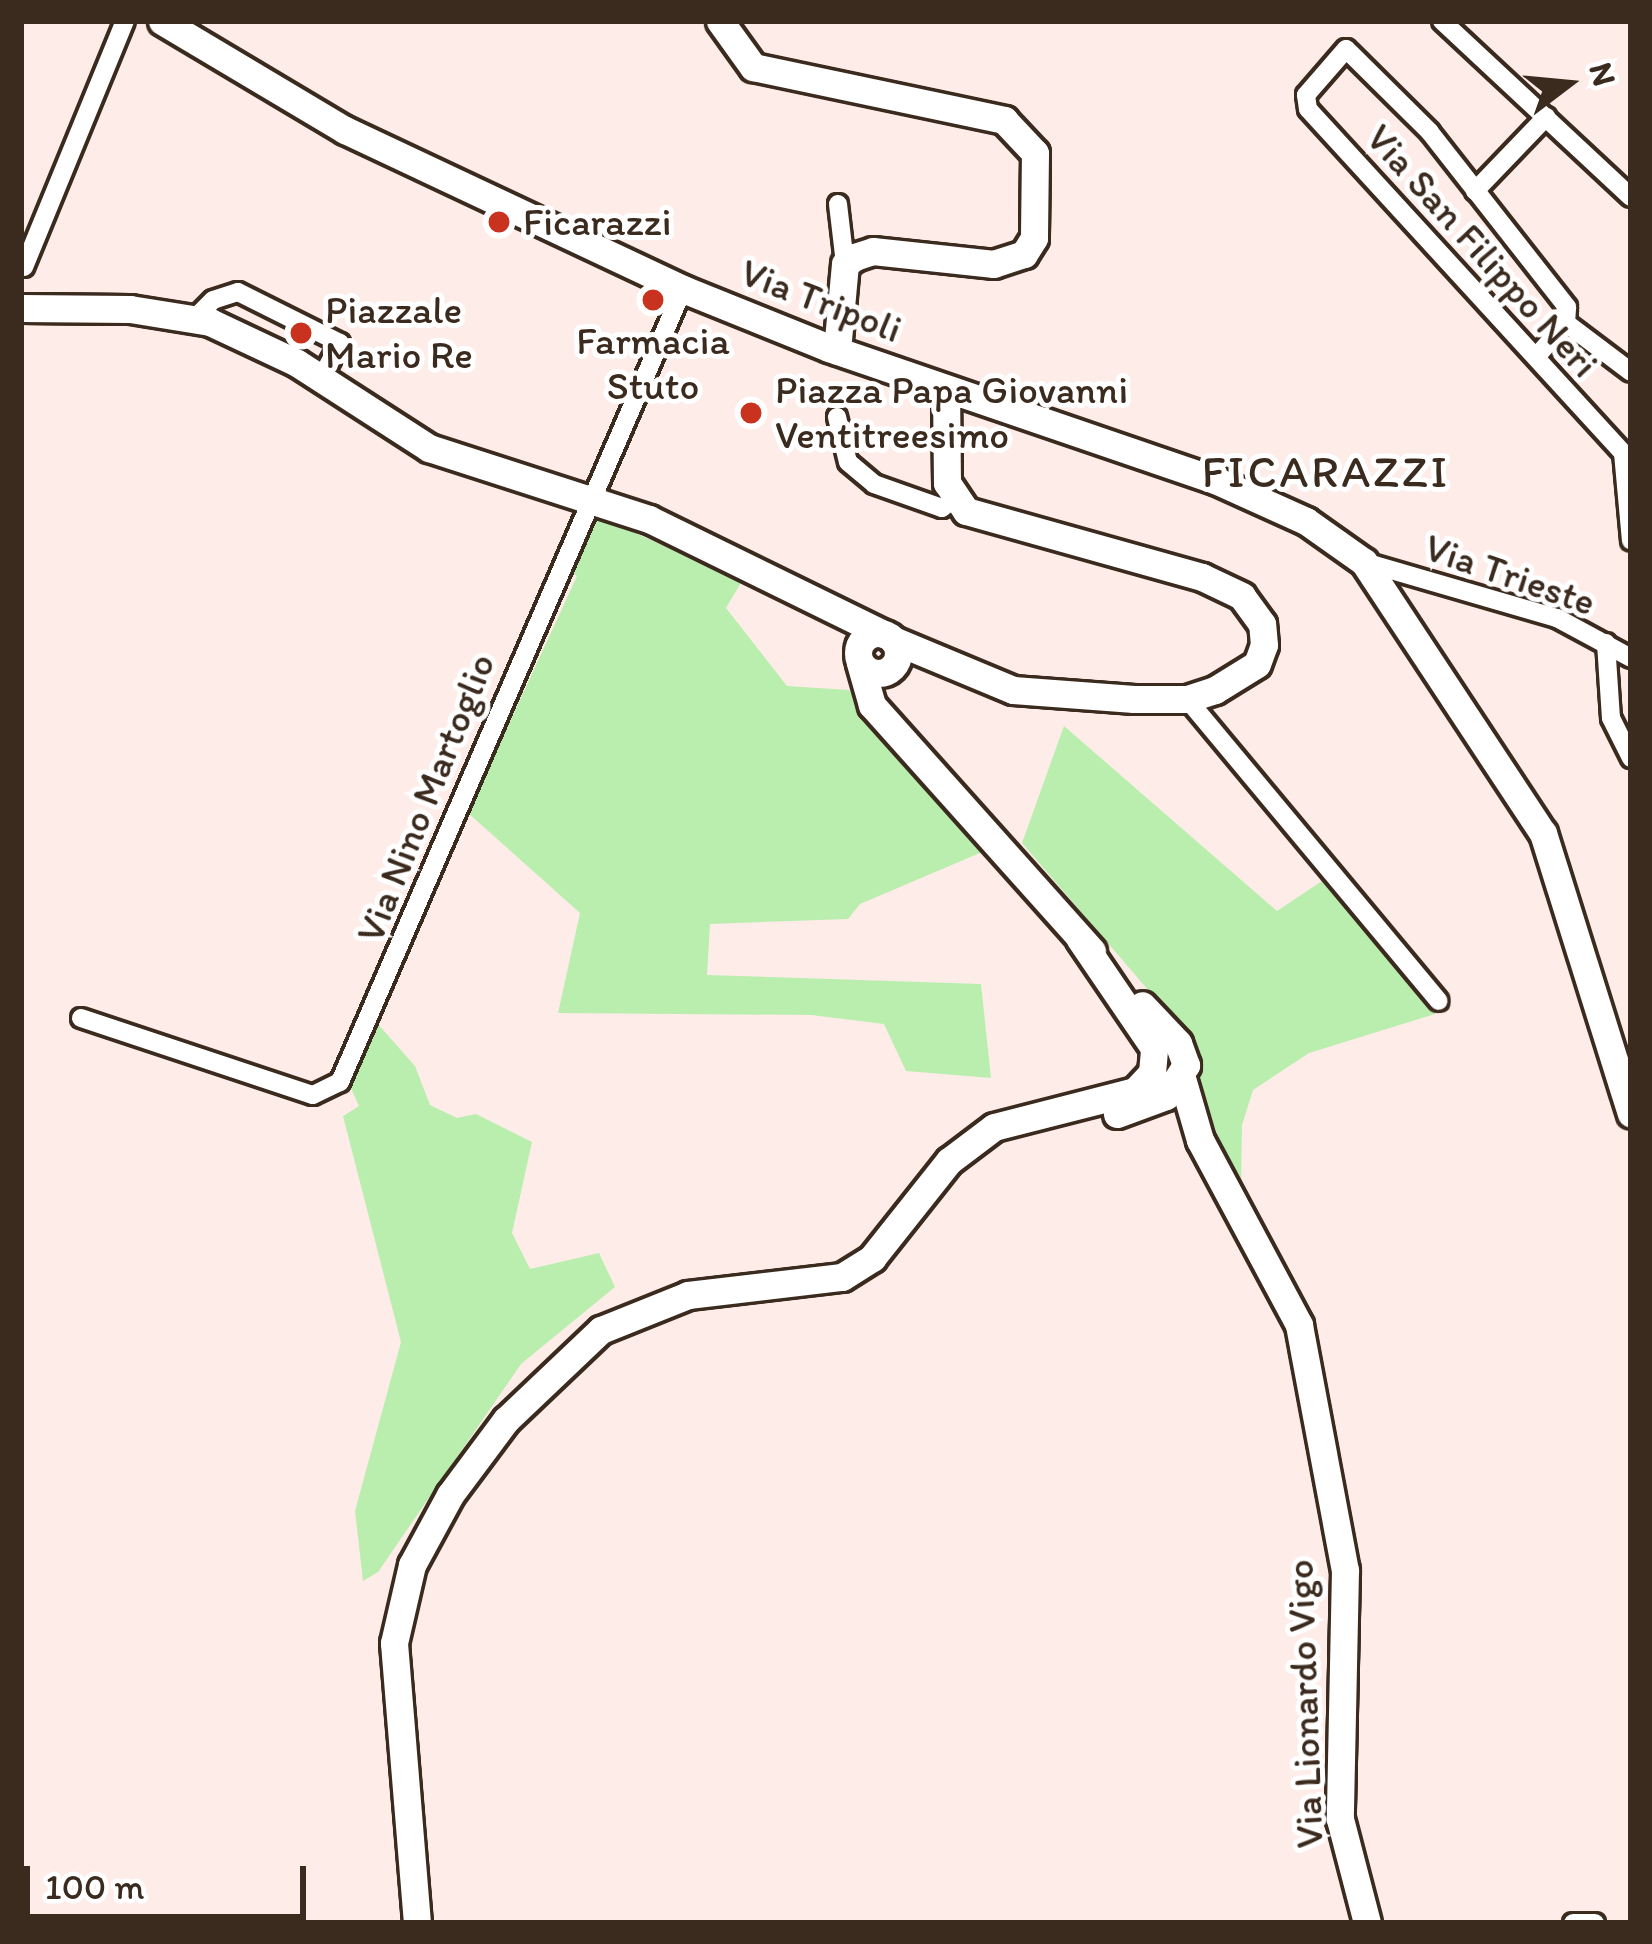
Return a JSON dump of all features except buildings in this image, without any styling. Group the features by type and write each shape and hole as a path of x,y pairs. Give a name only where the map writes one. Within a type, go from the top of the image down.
{"street":[{"path":"24,267 125,21"},
{"name":"Via Tripoli","path":"162,21 345,130 683,289 837,351 1215,480 1306,521 1364,562 1543,833 1631,1114"},
{"path":"720,21 753,67 1004,120 1035,153 1034,238 1012,261 873,251 845,264"},
{"path":"1442,21 1631,196"},
{"name":"Via San Filippo Neri","path":"1475,191 1430,132 1346,49 1321,72 1306,95 1308,109 1623,453 1631,541"},
{"path":"1536,357 1566,323 1567,307 1475,191 1546,117"},
{"path":"837,351 845,264 838,204"},
{"name":"Via Nino Martoglio","path":"81,1018 313,1095 340,1082 683,289"},
{"path":"195,318 212,300 238,292 340,343 321,378"},
{"path":"21,308 195,318 321,378 429,448 590,498 809,598 876,651 1013,690 1187,699 1257,664 1262,624 1243,596 1202,577 975,517 955,498 944,462 946,390"},
{"path":"1566,323 1631,372"},
{"path":"837,417 848,462 874,484 942,508 955,498"},
{"name":"Via Trieste","path":"1364,562 1557,619 1631,658"},
{"path":"1606,643 1611,718 1631,758"},
{"path":"876,651 866,694 1080,939 1178,1043 1174,1087"},
{"path":"1187,699 1439,1000"},
{"path":"417,1923 394,1643 412,1564 472,1464 546,1377 601,1330 688,1295 827,1282 854,1271 961,1151 994,1127 1041,1112 1121,1098 1152,1073 1150,1037 1080,939"},
{"path":"1101,971 1162,1039 1174,1087"},
{"path":"1041,1112 1115,1115 1174,1087"},
{"name":"Via Lionardo Vigo","path":"1174,1087 1299,1325 1345,1570 1340,1819 1367,1923"},
{"path":"1573,1923 1595,1923"}],"green space":[{"path":"595,515 742,581 726,608 787,686 849,690 987,850 860,904 848,919 710,924 707,975 981,984 991,1078 906,1071 884,1024 811,1015 558,1013 580,913 468,813 577,576 567,569"},
{"path":"1064,726 1277,911 1322,881 1435,1014 1309,1053 1253,1090 1242,1125 1241,1190 1196,1083 1197,1047 1022,843"},
{"path":"377,1023 415,1066 430,1105 457,1118 476,1114 532,1142 512,1233 530,1269 599,1253 615,1287 521,1364 378,1572 363,1581 355,1511 401,1342 343,1116 359,1106 349,1084"}],"place":[{"name":"Ficarazzi","path":"499,222"},
{"name":"Farmacia Stuto","path":"653,300"},
{"name":"Piazzale Mario Re","path":"301,333"},
{"name":"Piazza Papa Giovanni Ventitreesimo","path":"751,413"}],"district":[{"name":"FICARAZZI","path":"1326,472"}]}
